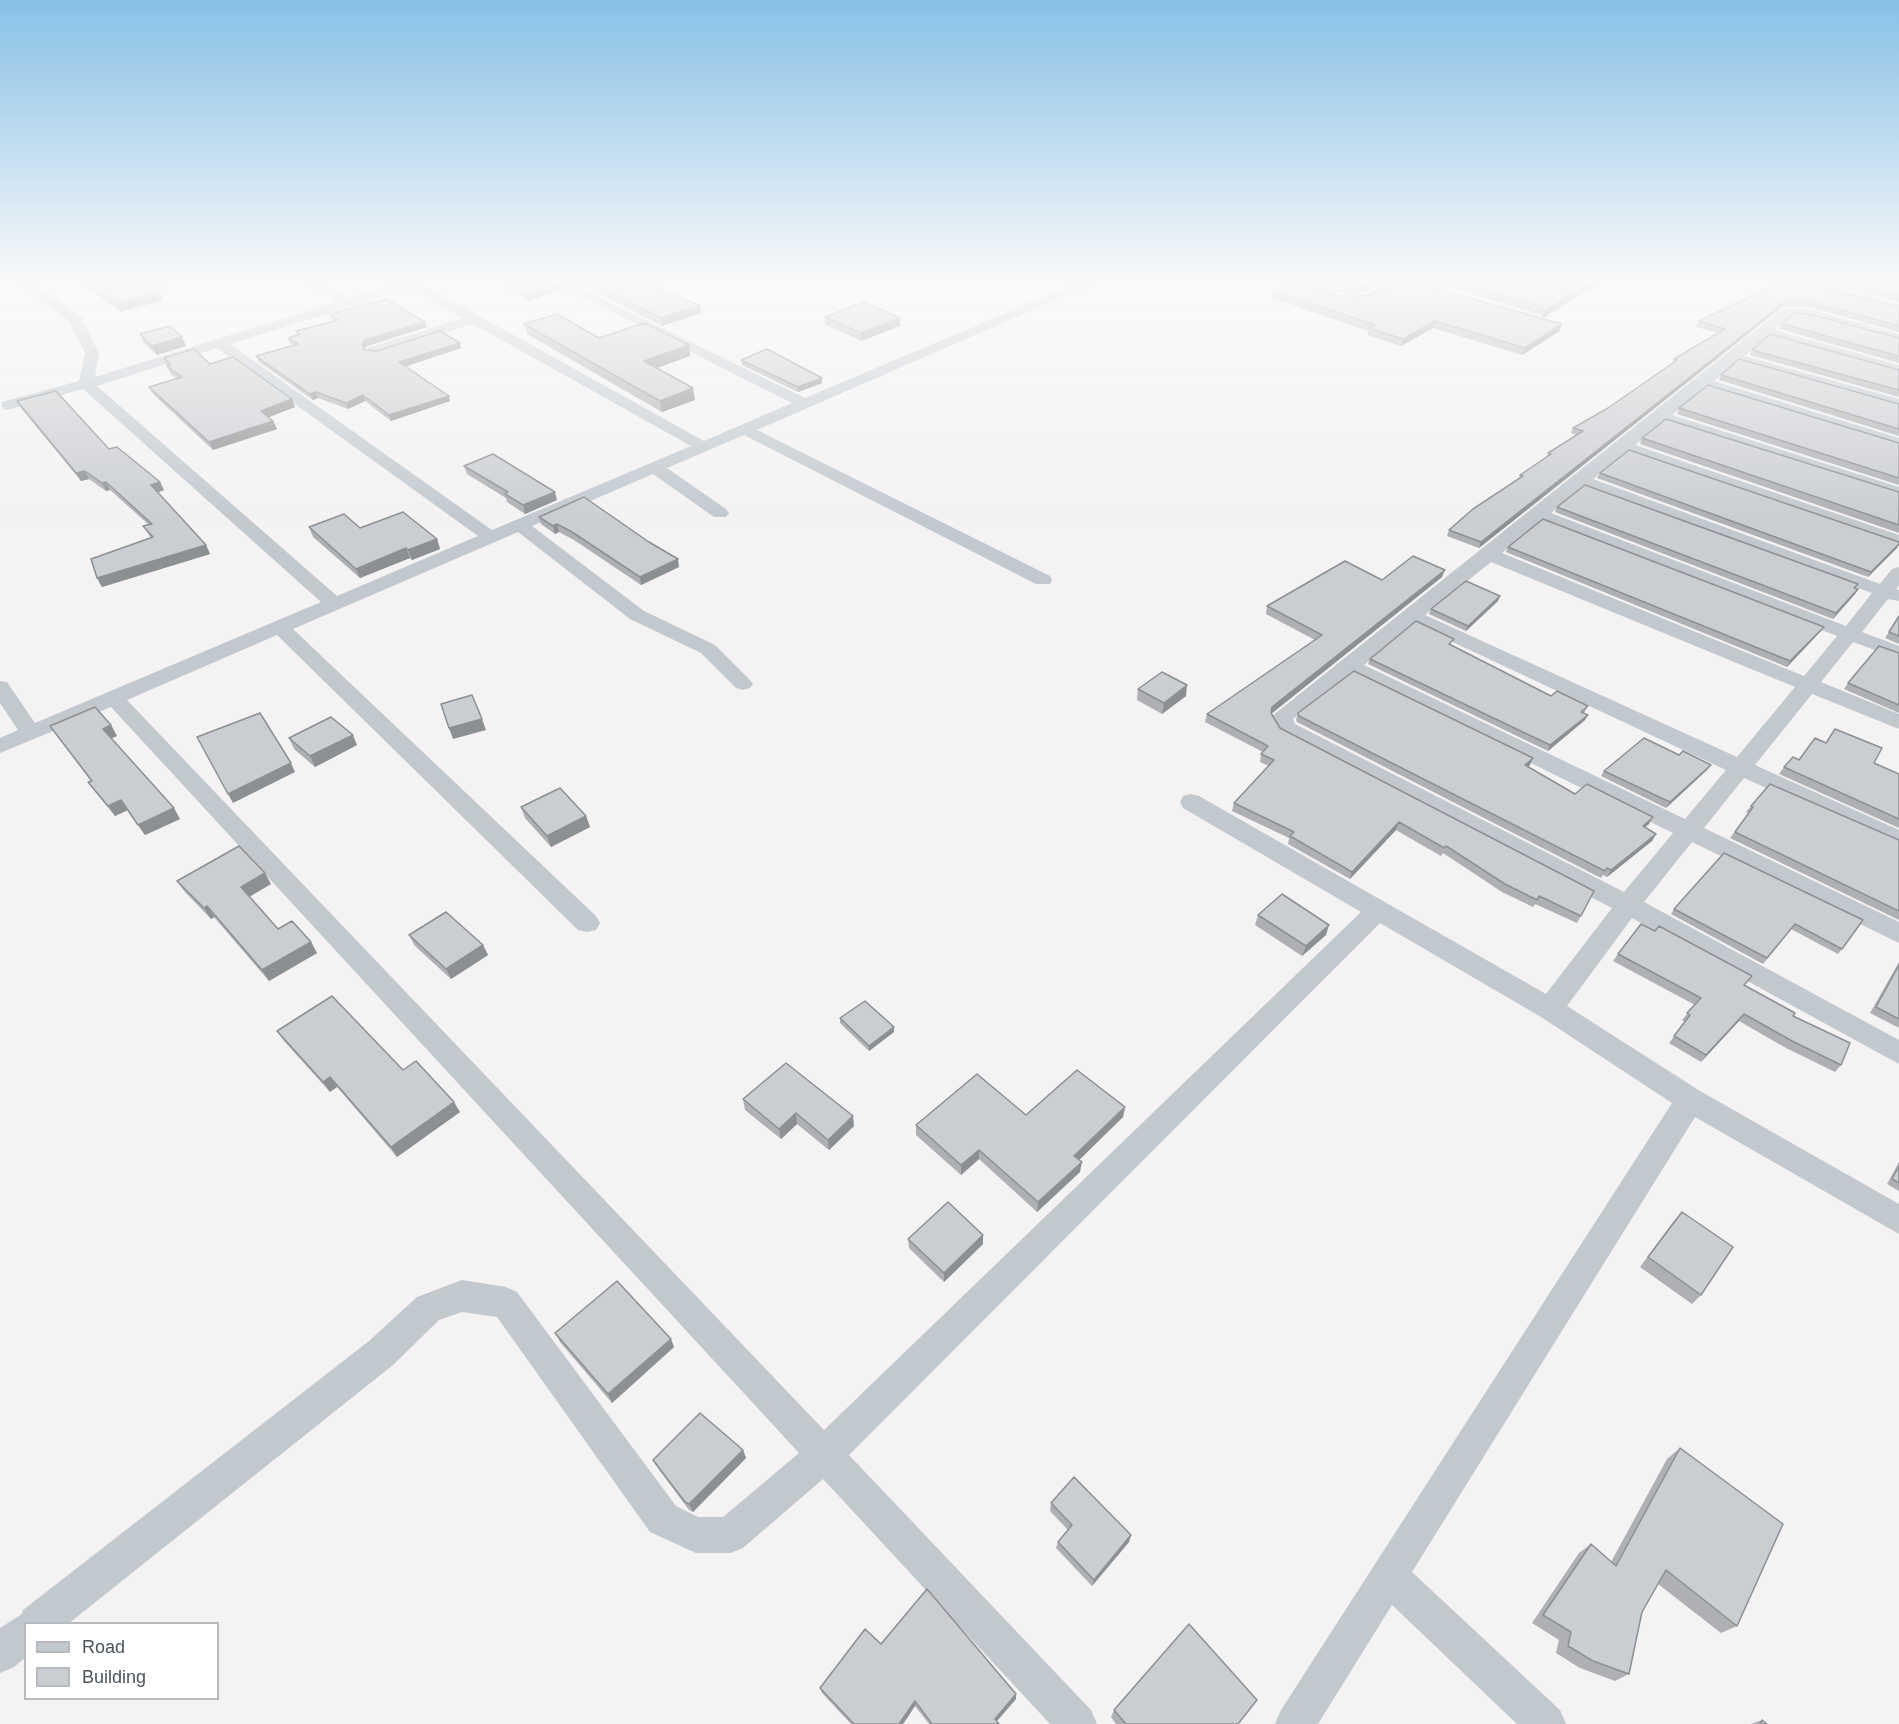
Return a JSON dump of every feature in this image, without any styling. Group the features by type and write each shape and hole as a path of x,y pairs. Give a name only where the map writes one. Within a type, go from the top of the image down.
{"street":[{"path":"86,384 90,361"},
{"path":"7,405 159,361"},
{"path":"245,361 491,537"},
{"path":"550,361 702,446"},
{"path":"719,361 805,404"},
{"path":"0,746 115,699 654,466 905,361"},
{"path":"1728,361 1350,666 1283,716 1283,724 1287,729 1628,905 1899,1053"},
{"path":"1750,361 1899,404"},
{"path":"1869,361 1899,370"},
{"path":"1702,382 1899,443"},
{"path":"86,384 335,604"},
{"path":"1660,416 1899,493"},
{"path":"743,429 1043,580"},
{"path":"1623,446 1899,541"},
{"path":"654,466 671,481 720,513"},
{"path":"1581,480 1891,594"},
{"path":"1538,514 1899,653"},
{"path":"519,525 637,615 708,649 743,684"},
{"path":"1488,554 1899,722"},
{"path":"1550,1009 1628,905 1808,685 1850,634 1891,594 1899,573"},
{"path":"1411,616 1899,840"},
{"path":"280,627 587,923"},
{"path":"1350,666 1899,933"},
{"path":"0,687 31,733"},
{"path":"115,699 1077,1724"},
{"path":"1191,802 1550,1009 1690,1100 1899,1220"},
{"path":"38,1622 381,1353 428,1308 462,1296 506,1303 663,1519 696,1535 730,1535 824,1455 1378,910"},
{"path":"1295,1724 1690,1100"},
{"path":"1389,1576 1546,1724"},
{"path":"0,1653 24,1634"}],"building":[{"path":"168,361 207,361 210,364 218,361 239,361 292,399 261,411 273,421 209,442 149,387 182,377 167,366 171,364"},
{"path":"264,361 401,361 399,362 449,396 389,415 363,395 346,403 316,392 310,394"},
{"path":"590,361 645,361 693,388 660,401"},
{"path":"744,361 791,361 822,378 798,387"},
{"path":"1675,361 1710,361 1481,542 1449,530 1473,509 1523,476 1520,475 1551,454 1548,453 1583,431 1573,428 1608,408"},
{"path":"1736,361 1748,361 1899,404 1899,429 1721,375"},
{"path":"1794,361 1868,361 1899,370 1899,390"},
{"path":"1708,385 1899,443 1899,478 1679,408"},
{"path":"56,391 109,449 117,447 160,482 151,485 206,545 97,578 91,559 153,537 143,526 152,524 106,482 102,483 85,471 76,473 17,401"},
{"path":"1666,419 1899,492 1899,525 1642,438"},
{"path":"1629,450 1899,542 1899,544 1871,572 1600,473"},
{"path":"493,454 555,492 523,505 505,494 508,492 464,466"},
{"path":"1585,485 1858,584 1854,588 1858,589 1836,613 1557,507"},
{"path":"584,497 678,559 640,577 572,532 557,524 553,526 539,517"},
{"path":"403,512 437,539 408,550 406,548 356,569 309,527 344,514 360,528"},
{"path":"1543,519 1824,627 1790,661 1508,547"},
{"path":"1413,556 1445,570 1272,707 1271,713 1280,728 1594,891 1581,916 1539,896 1537,900 1505,884 1446,846 1444,848 1399,822 1352,872 1290,836 1294,832 1234,803 1274,760 1261,754 1268,746 1207,714 1322,635 1267,606 1345,561 1382,580"},
{"path":"1466,581 1500,596 1468,626 1431,609"},
{"path":"1899,616 1899,636 1889,632"},
{"path":"1416,621 1454,639 1449,644 1551,696 1557,691 1588,706 1581,712 1588,715 1550,745 1370,659"},
{"path":"1879,646 1899,653 1899,705 1848,683"},
{"path":"1354,671 1533,758 1525,765 1575,794 1587,784 1653,817 1643,826 1656,834 1611,870 1607,868 1605,871 1299,716 1298,713"},
{"path":"1162,672 1187,685 1164,703 1138,689"},
{"path":"472,695 482,719 449,728 441,704"},
{"path":"95,707 111,725 103,729 174,808 138,825 121,800 108,806 88,782 92,781 50,726"},
{"path":"260,713 291,763 228,794 197,737"},
{"path":"331,717 353,735 310,756 289,738"},
{"path":"1835,729 1882,748 1874,763 1899,774 1899,819 1784,767 1793,757 1799,760 1815,738 1826,743"},
{"path":"1644,738 1679,755 1683,751 1711,765 1670,802 1604,771"},
{"path":"1770,784 1899,840 1899,911 1735,832 1753,807 1751,806"},
{"path":"560,788 586,816 547,836 521,807"},
{"path":"239,846 265,873 241,887 278,929 292,921 311,942 262,970 207,906 204,908 177,881"},
{"path":"1724,853 1863,920 1842,949 1795,924 1767,958 1674,909"},
{"path":"1282,894 1329,925 1306,946 1258,915"},
{"path":"446,912 483,945 446,969 409,935"},
{"path":"1641,924 1655,931 1659,926 1752,976 1744,985 1795,1013 1793,1016 1850,1043 1841,1065 1744,1014 1706,1055 1674,1036 1690,1015 1687,1013 1701,998 1618,954"},
{"path":"1899,965 1899,1019 1876,1007"},
{"path":"332,996 403,1070 416,1061 454,1102 391,1147 330,1077 323,1082 277,1031"},
{"path":"865,1001 894,1027 869,1046 840,1018"},
{"path":"786,1063 853,1116 828,1140 796,1113 779,1129 743,1099"},
{"path":"1077,1070 1125,1107 1074,1156 1082,1162 1038,1202 979,1150 961,1165 916,1125 977,1074 1026,1115"},
{"path":"1899,1166 1899,1183 1892,1179"},
{"path":"948,1202 983,1235 944,1273 908,1239"},
{"path":"1682,1212 1733,1247 1701,1295 1648,1257"},
{"path":"617,1281 671,1339 608,1394 555,1333"},
{"path":"700,1413 743,1450 689,1504 685,1502 653,1460"},
{"path":"1680,1448 1783,1524 1737,1626 1666,1570 1642,1612 1629,1674 1593,1661 1568,1646 1571,1632 1543,1615 1591,1544 1616,1566"},
{"path":"1074,1477 1131,1535 1094,1580 1058,1542 1072,1525 1051,1503"},
{"path":"927,1589 1016,1694 995,1719 999,1724 932,1724 915,1701 899,1724 854,1724 820,1688 865,1629 881,1644"},
{"path":"1189,1624 1257,1700 1238,1724 1126,1724 1114,1710"}]}
